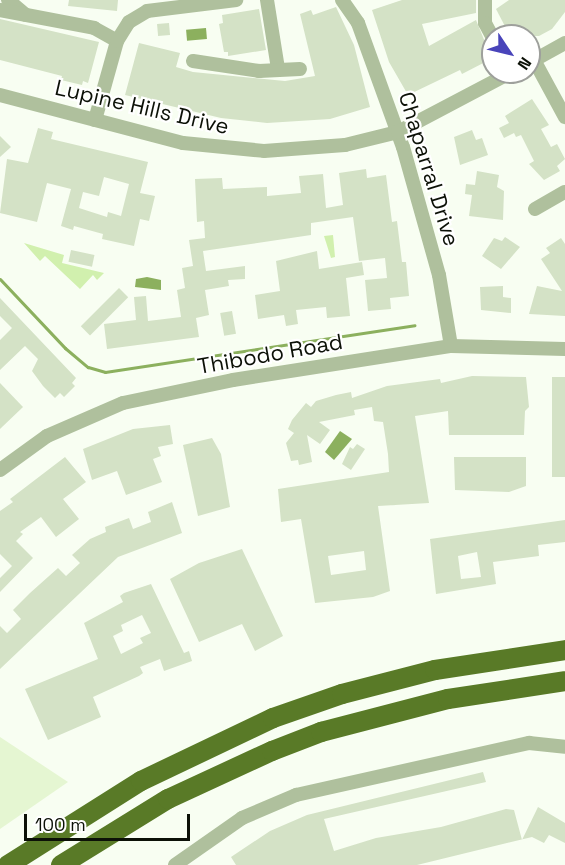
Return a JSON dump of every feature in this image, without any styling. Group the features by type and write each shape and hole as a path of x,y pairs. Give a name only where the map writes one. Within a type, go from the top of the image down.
{"highway":[{"path":"8,865 141,781 273,718 342,694 435,670 565,650"},
{"path":"61,865 168,799 282,747 448,699 565,681"}],"street":[{"path":"8,0 30,18"},
{"path":"95,120 117,41 129,22 147,12 236,0"},
{"path":"267,0 278,69"},
{"path":"485,0 485,24"},
{"name":"Chaparral Drive","path":"350,3 398,132 439,275 451,346"},
{"path":"0,10 30,18 94,28 117,41"},
{"path":"541,57 565,44"},
{"path":"193,61 214,67 300,69"},
{"path":"541,77 565,117"},
{"name":"Lupine Hills Drive","path":"0,95 183,143 264,151 345,145 398,132 489,84"},
{"path":"535,209 565,192"},
{"name":"Thibodo Road","path":"0,470 47,436 123,403 233,380 451,346 565,349"},
{"path":"176,865 242,818 296,795 529,743 565,747"}],"shaded area":[{"path":"206,28 207,39 187,41 186,30"},
{"path":"333,235 335,257 331,258 324,236"},
{"path":"24,243 64,255 62,263 104,273 97,280 93,275 80,289 45,256 40,261"},
{"path":"147,277 161,280 161,290 135,287 136,279"},
{"path":"340,431 352,439 334,460 325,452"},
{"path":"0,737 68,782 0,829"}],"building":[{"path":"69,0 118,0 117,11 68,6"},
{"path":"402,0 476,0 476,13 422,24 429,46 476,20 481,32 481,64 462,74 460,70 408,95 389,62 372,10"},
{"path":"509,0 565,0 565,12 552,29 541,35 541,24 504,24 496,9"},
{"path":"336,7 354,45 370,107 330,119 267,123 221,118 125,95 139,43 180,53 176,67 193,72 285,81 315,76 300,14 311,10 313,15"},
{"path":"259,9 266,50 228,56 228,52 224,52 219,24 223,23 222,15"},
{"path":"0,19 99,42 88,83 83,81 82,85 61,80 62,76 0,60"},
{"path":"169,23 170,35 158,36 157,24"},
{"path":"532,99 549,125 541,129 551,147 557,144 565,159 557,166 560,171 544,180 529,164 534,161 521,135 516,137 514,133 504,138 499,128 509,123 505,116"},
{"path":"38,128 53,132 51,139 148,162 140,193 155,196 149,221 140,219 134,246 102,239 103,234 74,226 73,230 61,226 71,189 47,183 37,222 0,213 7,159 28,163","holes":["104,177 129,184 121,216 108,212 107,217 79,208 83,192 99,196"]},
{"path":"472,130 476,140 482,138 488,155 460,165 454,137"},
{"path":"0,136 11,147 0,157"},
{"path":"366,169 367,178 386,175 392,222 397,221 402,262 406,262 409,296 390,298 391,309 368,311 365,280 387,278 385,258 359,261 353,217 311,223 311,235 203,251 206,271 245,266 245,279 228,280 229,286 205,290 209,315 196,318 199,337 107,349 104,324 136,320 134,297 146,296 148,321 181,317 177,290 185,288 182,268 193,266 189,240 205,238 204,221 197,222 195,179 222,178 223,189 267,187 267,196 301,193 299,176 323,174 326,208 343,205 339,173"},
{"path":"477,171 499,175 497,187 504,191 503,220 469,216 472,195 465,194 466,184 475,185"},
{"path":"505,237 520,247 501,269 482,256 494,238 502,241"},
{"path":"561,238 565,244 565,316 529,314 537,286 562,291 541,259 550,253 546,248"},
{"path":"71,250 94,255 92,267 69,262"},
{"path":"317,251 319,269 362,262 364,275 346,278 350,316 327,318 326,307 296,310 298,324 286,326 284,315 258,319 255,295 280,291 276,261"},
{"path":"503,286 503,297 511,298 511,313 481,310 480,287"},
{"path":"119,288 128,297 90,335 81,326"},
{"path":"0,298 76,378 72,383 75,386 64,397 60,393 55,398 43,386 32,371 38,359 25,346 0,370 0,340 12,328 0,316"},
{"path":"232,311 236,334 224,336 220,313"},
{"path":"472,376 526,377 529,407 525,411 524,435 449,435 448,411 415,416 429,503 378,506 390,591 373,597 315,603 301,519 281,522 278,489 389,472 388,454 383,422 374,421 372,407 354,410 355,415 319,422 330,430 320,444 307,435 312,462 299,465 298,460 291,461 286,443 294,433 288,429 292,420 306,403 311,407 316,401 336,395 351,392 352,398 387,386 440,379 441,383","holes":["364,551 366,570 331,575 328,556"]},
{"path":"552,377 565,377 565,477 552,477"},
{"path":"0,383 23,407 0,429"},
{"path":"170,425 173,444 158,447 161,456 153,459 162,482 126,495 117,471 92,480 83,449 133,429"},
{"path":"212,438 221,454 230,507 198,516 183,445"},
{"path":"357,444 365,449 351,470 342,464 350,447 353,449"},
{"path":"65,457 86,482 63,499 79,519 56,537 41,517 20,532 23,534 16,541 33,558 0,592 0,578 12,566 0,554 0,511 13,502 10,499"},
{"path":"454,457 526,457 526,486 509,492 455,490"},
{"path":"172,502 182,533 118,557 0,669 0,626 7,633 21,619 13,610 30,593 58,568 66,576 80,563 72,555 90,539 106,532 105,527 129,518 133,529 151,522 148,512"},
{"path":"565,520 565,542 538,545 539,556 493,562 496,584 436,594 430,539","holes":["477,552 481,577 461,579 458,556"]},
{"path":"242,549 283,636 255,651 242,624 199,642 170,579 199,563"},
{"path":"151,584 184,653 189,651 192,661 164,671 160,659 140,667 143,673 139,676 93,697 101,717 48,740 25,689 98,659 84,623 123,602 120,596","holes":["142,615 151,633 140,638 143,643 121,654 113,636 123,631 121,625"]},
{"path":"483,772 486,782 324,819 334,851 376,838 441,827 506,809 514,810 522,839 417,865 236,865 231,857 270,831 307,815"},
{"path":"538,807 565,823 565,843 549,835 544,843 532,837 522,839"}],"waterway":[{"path":"0,279 65,348 88,367 105,372 414,325"}]}
